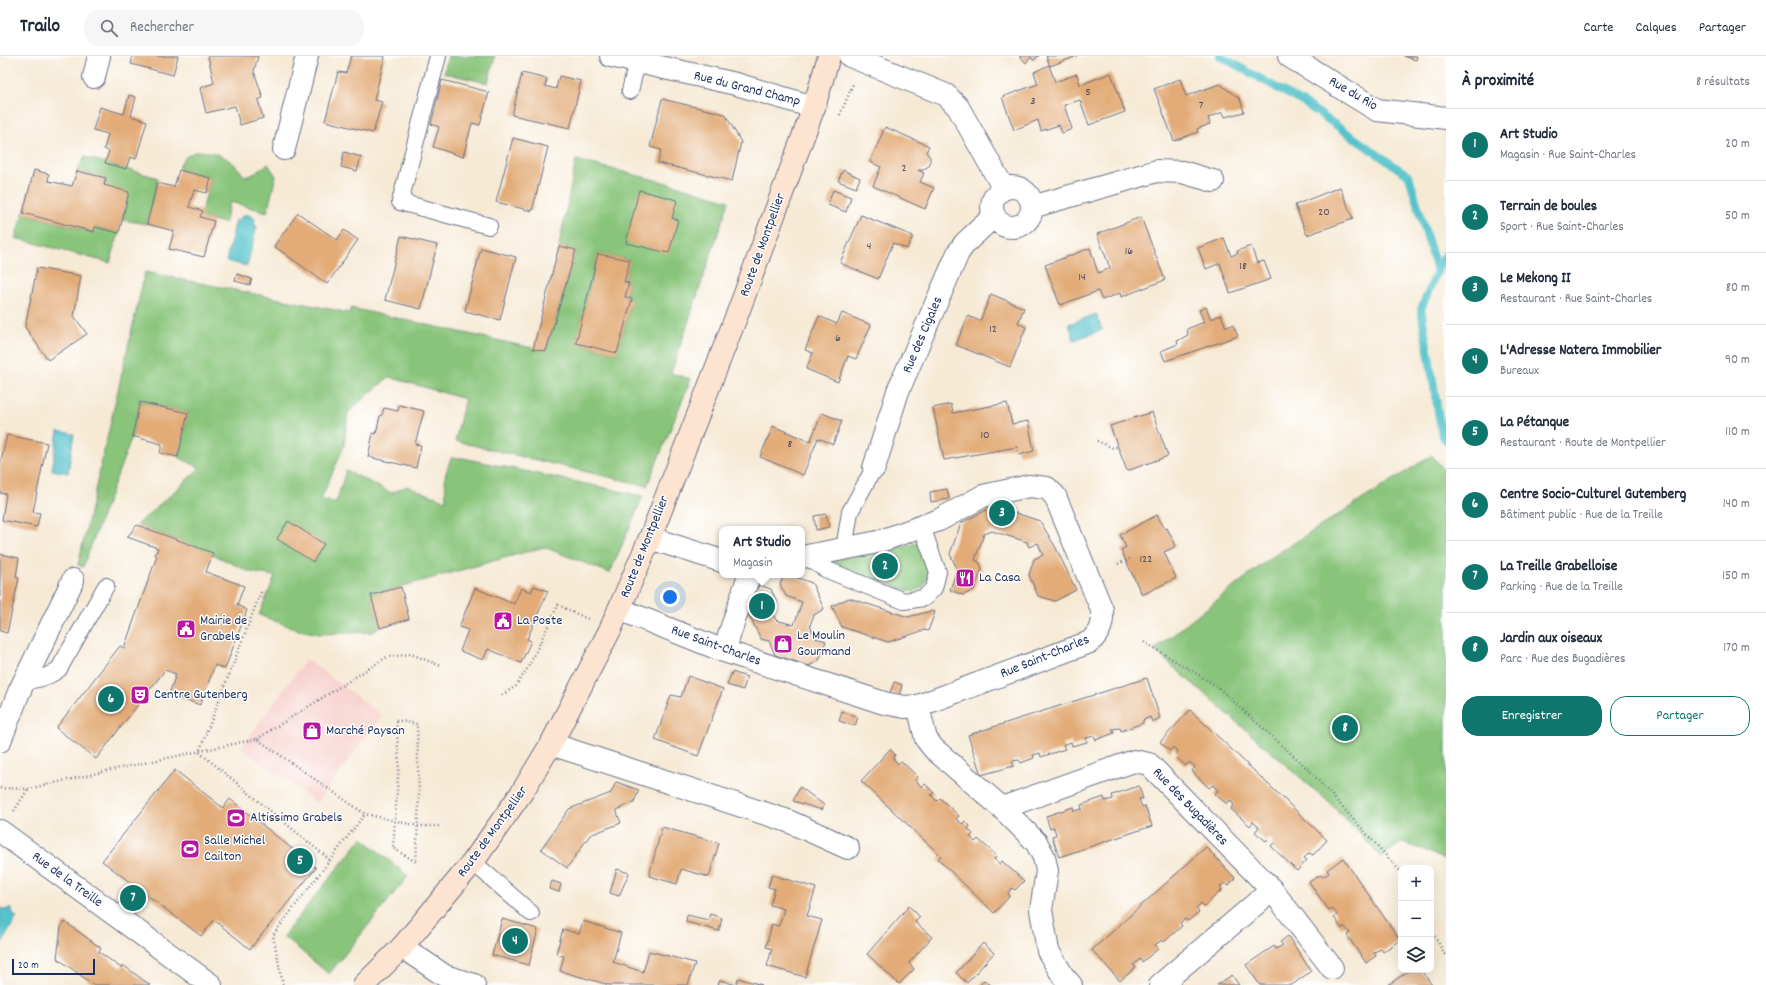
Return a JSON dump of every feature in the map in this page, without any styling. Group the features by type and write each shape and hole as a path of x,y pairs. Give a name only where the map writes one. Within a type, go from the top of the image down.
{"street":[{"path":"284,149 307,56"},
{"name":"Rue du Grand Champ","path":"611,56 736,84 814,107"},
{"name":"Route de Montpellier","path":"364,985 402,947 472,862 522,792 551,744 619,609 650,538 740,307 814,107 829,56"},
{"path":"850,56 946,95 958,107 1004,189"},
{"name":"Rue du Rio","path":"1289,56 1378,110 1446,118"},
{"path":"1032,207 1157,171 1182,172 1213,181"},
{"path":"1011,187 1019,188 1026,192 1032,207 1030,215 1025,222 1016,226 1008,226 1000,222 994,216 992,204 998,192 1011,187"},
{"name":"Rue des Cigales","path":"874,468 898,391 958,253 965,243 994,216"},
{"name":"Rue Saint-Charles","path":"619,609 724,651 884,703 905,707 918,706 1090,642 1098,634 1103,622 1102,610 1055,496 1047,488 1029,486 983,496 939,520 878,542 805,556"},
{"path":"650,538 719,560"},
{"path":"724,651 748,578"},
{"path":"0,741 23,682 73,580"},
{"path":"918,706 926,739 934,749 1002,808 1036,842 1044,857 1047,871 1041,910 1048,951 1063,976 1071,985"},
{"path":"551,744 788,821 848,848"},
{"name":"Rue des Bugadières","path":"1002,808 1134,761 1149,764 1272,890 1332,968"},
{"name":"Rue de la Treille","path":"0,831 211,985"},
{"path":"1160,985 1272,890"},
{"path":"402,947 445,976 474,985"}],"lane":[{"path":"438,56 400,202 489,226"},
{"path":"630,91 636,62"},
{"path":"844,549 850,512 874,468"},
{"path":"805,557 825,568 904,601 924,598 934,588 938,572 922,527"},
{"path":"23,682 45,678 59,669 106,586"},
{"path":"472,862 531,913"}],"path":[{"path":"1097,441 1113,448 1118,447"},
{"path":"1118,564 1131,558"},
{"path":"199,752 261,592"},
{"path":"502,695 516,686 529,666 558,605 590,619"},
{"path":"1144,642 1215,685 1307,768 1398,869"},
{"path":"0,788 28,789 257,740 387,657 411,654 441,666"},
{"path":"396,720 417,724 420,763 416,862 394,848 396,822 399,762 396,720"},
{"path":"257,740 365,814 418,826 440,826"},
{"path":"199,752 330,860"},
{"path":"283,985 273,935 365,814"},
{"path":"1434,935 1446,957"}],"shaded area":[{"name":"Marché Paysan","path":"306,659 382,715 317,803 241,748"}],"green space":[{"path":"448,56 495,56 488,83 444,73"},
{"path":"199,151 219,155 230,161 244,176 250,176 268,164 276,176 267,212 230,202 225,223 200,217 211,178 179,170 181,163 186,157"},
{"path":"85,157 158,178 147,224 122,220 104,185 106,178 77,171"},
{"path":"576,160 671,184 729,201 671,373 691,379 647,486 455,441 465,399 389,377 348,412 344,446 321,499 336,503 346,470 391,493 407,486 446,501 445,476 451,458 463,458 643,496 610,573 544,547 371,595 380,628 372,632 320,634 299,630 259,615 275,576 250,572 202,549 137,525 200,468 178,457 188,413 140,402 132,436 83,567 78,565 145,272 350,313 351,308 546,351 576,250 559,246","holes":["598,254 630,260 624,282 629,283 625,297 632,299 617,353 576,343"]},
{"path":"23,213 93,232 95,227 119,233 110,263 15,238"},
{"path":"1432,455 1446,473 1446,861 1425,850 1401,843 1381,857 1333,806 1154,650 1269,559"},
{"path":"918,543 930,571 923,587 913,592 870,578 831,561"},
{"path":"362,838 408,876 329,974 283,936"}],"water":[{"path":"249,215 255,219 254,225 257,226 247,266 226,261 236,220 239,221 241,217"},
{"path":"1096,314 1102,330 1074,340 1069,324"},
{"path":"58,431 74,434 68,473 52,470"},
{"path":"2,908 5,910 10,908 13,915 17,917 0,946 0,911"}],"building":[{"path":"133,56 178,56 173,75 131,64"},
{"path":"208,56 258,56 254,71 263,98 258,100 263,118 240,125 235,106 206,113 200,88 214,83"},
{"path":"351,56 385,56 374,100 382,102 373,133 325,121 338,72 346,73"},
{"path":"1019,56 1039,56 1033,60 1031,57 1026,63"},
{"path":"1046,56 1077,56 1050,66"},
{"path":"1404,56 1417,56 1416,60"},
{"path":"1049,65 1055,82 1077,74 1080,85 1111,73 1125,112 1089,125 1080,100 1064,105 1072,129 1062,133 1059,125 1041,131 1038,120 1014,130 1002,97 1038,84 1034,72"},
{"path":"522,73 547,79 545,86 556,89 559,76 581,81 570,128 512,115"},
{"path":"1180,79 1186,96 1220,84 1240,99 1244,112 1225,117 1223,112 1208,118 1210,124 1197,129 1198,132 1174,141 1154,89"},
{"path":"442,80 489,92 480,125 472,123 463,157 433,147 439,127 431,124"},
{"path":"129,95 136,97 131,116 147,121 136,159 130,157 126,169 105,163 109,151 104,149 108,134 93,130 100,107 124,114"},
{"path":"662,99 725,114 741,142 732,181 658,163 661,150 650,147"},
{"path":"885,127 929,146 926,152 930,157 930,165 923,170 918,170 924,173 920,182 934,188 925,209 873,186 881,167 870,162"},
{"path":"513,138 548,147 532,211 496,202"},
{"path":"344,152 361,157 357,171 341,167"},
{"path":"34,170 49,174 48,181 72,186 77,171 106,178 104,185 129,192 119,233 95,227 94,232 23,213"},
{"path":"179,170 211,178 207,193 194,190 189,207 203,211 200,217 214,221 204,257 169,249 174,231 147,224 157,183 174,187"},
{"path":"843,170 860,178 856,188 838,181"},
{"path":"1340,187 1353,219 1307,235 1295,205"},
{"path":"639,190 677,200 672,218 678,220 669,253 626,243"},
{"path":"833,190 851,197 846,212 828,205"},
{"path":"298,213 337,240 344,230 358,240 327,284 274,246"},
{"path":"861,215 913,236 907,249 893,243 878,279 840,263"},
{"path":"1141,217 1165,280 1121,297 1120,293 1102,300 1098,291 1060,305 1045,265 1090,248 1098,273 1110,268 1097,234"},
{"path":"401,236 437,245 421,309 385,300"},
{"path":"1224,238 1231,256 1238,253 1237,251 1251,246 1257,263 1264,261 1271,279 1230,293 1220,263 1206,269 1198,248"},
{"path":"559,246 576,250 546,351 533,349"},
{"path":"481,248 516,257 500,320 465,311"},
{"path":"598,254 630,260 624,282 629,283 625,297 632,299 617,353 576,343"},
{"path":"37,268 81,276 74,316 87,334 48,360 25,327"},
{"path":"237,274 252,279 250,285 235,281"},
{"path":"991,294 1024,308 1018,323 1026,327 1010,367 956,345 968,316 980,321"},
{"path":"1206,307 1211,319 1221,315 1226,327 1233,325 1238,336 1165,361 1161,351 1178,344 1177,341 1188,335 1187,329 1204,322 1199,310"},
{"path":"842,313 871,325 856,359 848,356 838,382 806,369 813,353 805,350 819,316 837,324"},
{"path":"140,402 188,413 178,457 160,453 162,444 132,436"},
{"path":"1007,403 1012,424 1028,421 1034,451 1019,455 1017,447 944,460 933,408 951,404 953,413"},
{"path":"399,405 424,411 415,444 421,445 416,468 368,457 373,433 376,434 380,416 382,415 384,408 398,411"},
{"path":"1152,412 1168,456 1127,471 1110,426"},
{"path":"822,413 842,421 833,444 818,438 803,475 760,457 773,426 810,442"},
{"path":"7,435 47,443 33,512 40,513 37,527 2,520 6,494 0,493 0,464"},
{"path":"947,489 949,499 931,502 930,492"},
{"path":"994,506 1040,521 1056,548 1076,590 1055,601 1038,596 1029,575 1034,559 1043,555 1038,543 1029,547 1027,542 992,531 984,534 975,560 979,562 982,569 974,590 963,595 950,590 957,569 950,554 961,523"},
{"path":"826,514 829,527 816,530 814,516"},
{"path":"1157,515 1165,529 1167,528 1176,546 1164,552 1176,578 1142,595 1121,550 1126,547 1120,535"},
{"path":"288,521 324,544 313,562 277,539"},
{"name":"Mairie de Grabels","path":"137,525 213,553 206,572 244,586 237,605 247,610 225,669 215,665 200,705 169,694 176,674 165,670 96,759 56,728 120,646 124,648 157,556 155,555 158,548 127,537"},
{"path":"0,554 19,558 16,577 19,578 7,633 0,631"},
{"path":"783,578 798,578 812,583 824,609 814,615 810,625 815,638 826,641 819,660 809,666 775,655 769,641 761,639 748,613 759,585 771,589 777,603 773,614 776,620 794,625 802,602 786,596 780,584"},
{"name":"La Poste","path":"534,586 548,591 527,639 531,641 521,663 488,649 483,660 460,651 468,630 459,627 475,588 514,604 521,588 531,592"},
{"path":"401,587 409,619 380,628 371,595"},
{"path":"849,598 908,617 931,611 935,612 928,631 925,630 888,642 842,627 832,606"},
{"path":"732,672 747,677 743,690 727,685"},
{"path":"688,676 723,689 698,756 655,740 671,695 681,697"},
{"path":"1147,678 1160,718 1152,722 1150,717 1143,720 1143,723 1121,731 1120,728 1112,729 1114,733 1096,740 1094,736 1086,738 1087,742 1072,746 1071,742 1063,745 1065,749 1041,757 1040,753 1033,755 1034,758 1021,763 1019,760 1012,761 1014,766 981,775 968,735"},
{"path":"894,682 902,685 899,696 890,693"},
{"path":"1190,710 1327,840 1313,855 1309,853 1304,858 1307,860 1297,871 1271,846 1274,843 1269,838 1266,841 1255,832 1259,827 1253,822 1250,826 1231,809 1234,805 1230,800 1227,804 1214,794 1218,791 1213,785 1209,788 1192,771 1195,767 1189,762 1186,766 1175,756 1178,752 1173,747 1170,751 1160,742"},
{"path":"842,711 858,717 855,726 839,721"},
{"path":"890,749 895,755 893,758 898,764 901,761 918,777 915,780 922,787 925,784 934,793 931,795 937,801 940,798 959,816 956,819 962,824 965,821 970,826 968,829 973,834 970,837 975,842 978,839 997,856 994,859 1000,864 1002,861 1024,881 1015,890 1012,888 1008,893 1010,896 994,913 938,859 941,856 861,781"},
{"name":"Salle Michel Cailton","path":"175,770 223,808 230,799 316,868 250,949 214,920 201,936 102,861"},
{"path":"616,782 639,790 634,802 616,810 621,823 590,835 567,868 541,849 569,809 611,793"},
{"path":"1139,786 1143,799 1139,799 1142,807 1145,806 1152,826 1059,857 1052,836 1056,835 1054,827 1050,829 1046,816 1073,807 1074,811 1082,809 1081,805 1104,797 1105,801 1113,799 1112,795"},
{"path":"800,787 824,805 822,810 793,801"},
{"path":"662,827 719,843 709,877 681,869 677,884 649,876"},
{"path":"1206,847 1235,878 1228,886 1225,883 1220,887 1222,890 1204,906 1201,903 1196,909 1199,912 1188,921 1185,919 1180,923 1182,926 1164,942 1162,940 1155,945 1158,949 1142,962 1140,959 1133,965 1136,967 1120,981 1092,950"},
{"path":"1343,858 1398,937 1398,941 1383,952 1381,949 1374,952 1376,956 1366,963 1347,935 1350,933 1344,926 1342,929 1334,917 1337,915 1332,908 1329,910 1309,882 1320,875 1323,877 1329,873 1327,870"},
{"path":"617,869 629,873 619,896 610,893"},
{"path":"772,875 816,888 807,916 822,920 805,977 767,966 772,949 766,947 772,924 779,926 784,909 770,905 775,889 768,887"},
{"path":"552,881 561,884 559,892 549,889"},
{"path":"909,906 920,917 915,922 932,937 909,963 914,969 899,984 867,954"},
{"path":"710,914 722,918 719,931 686,922 687,915 708,920"},
{"path":"502,919 538,929 529,965 492,955"},
{"path":"583,921 621,933 613,962 643,972 649,951 695,963 688,985 609,985 560,971 564,956 556,954 563,929 579,934"},
{"path":"65,922 101,948 99,952 121,968 123,965 150,985 94,985 57,958 61,927"},
{"path":"1288,936 1311,971 1292,985 1260,985 1246,965 1274,946 1276,949 1283,945 1280,942"},
{"path":"983,943 994,953 967,983 956,973"},
{"path":"1406,973 1423,973 1432,985 1388,985"},
{"path":"1232,975 1239,985 1217,985"},
{"path":"738,978 762,985 736,985"},
{"path":"720,980 736,985 718,985"},
{"path":"984,980 991,985 980,985"}],"waterway":[{"path":"1220,56 1304,103 1409,176 1437,271"},
{"path":"1446,254 1421,309 1442,435 1446,441"}],"place":[{"name":"Le Mekong II","path":"1002,513"},
{"name":"Terrain de boules","path":"885,566"},
{"name":"La Casa","path":"965,578"},
{"name":"Art Studio","path":"762,606"},
{"name":"La Poste","path":"503,621"},
{"name":"Mairie de Grabels","path":"186,629"},
{"name":"Le Moulin Gourmand","path":"783,644"},
{"name":"Centre Gutenberg","path":"140,695"},
{"name":"Centre Socio-Culturel Gutemberg","path":"111,699"},
{"name":"Jardin aux oiseaux","path":"1345,728"},
{"name":"Marché Paysan","path":"312,731"},
{"name":"Altissimo Grabels","path":"236,818"},
{"name":"Salle Michel Cailton","path":"190,849"},
{"name":"La Pétanque","path":"300,861"},
{"name":"La Treille Grabelloise","path":"133,898"},
{"name":"L'Adresse Natera Immobilier","path":"515,941"}]}
